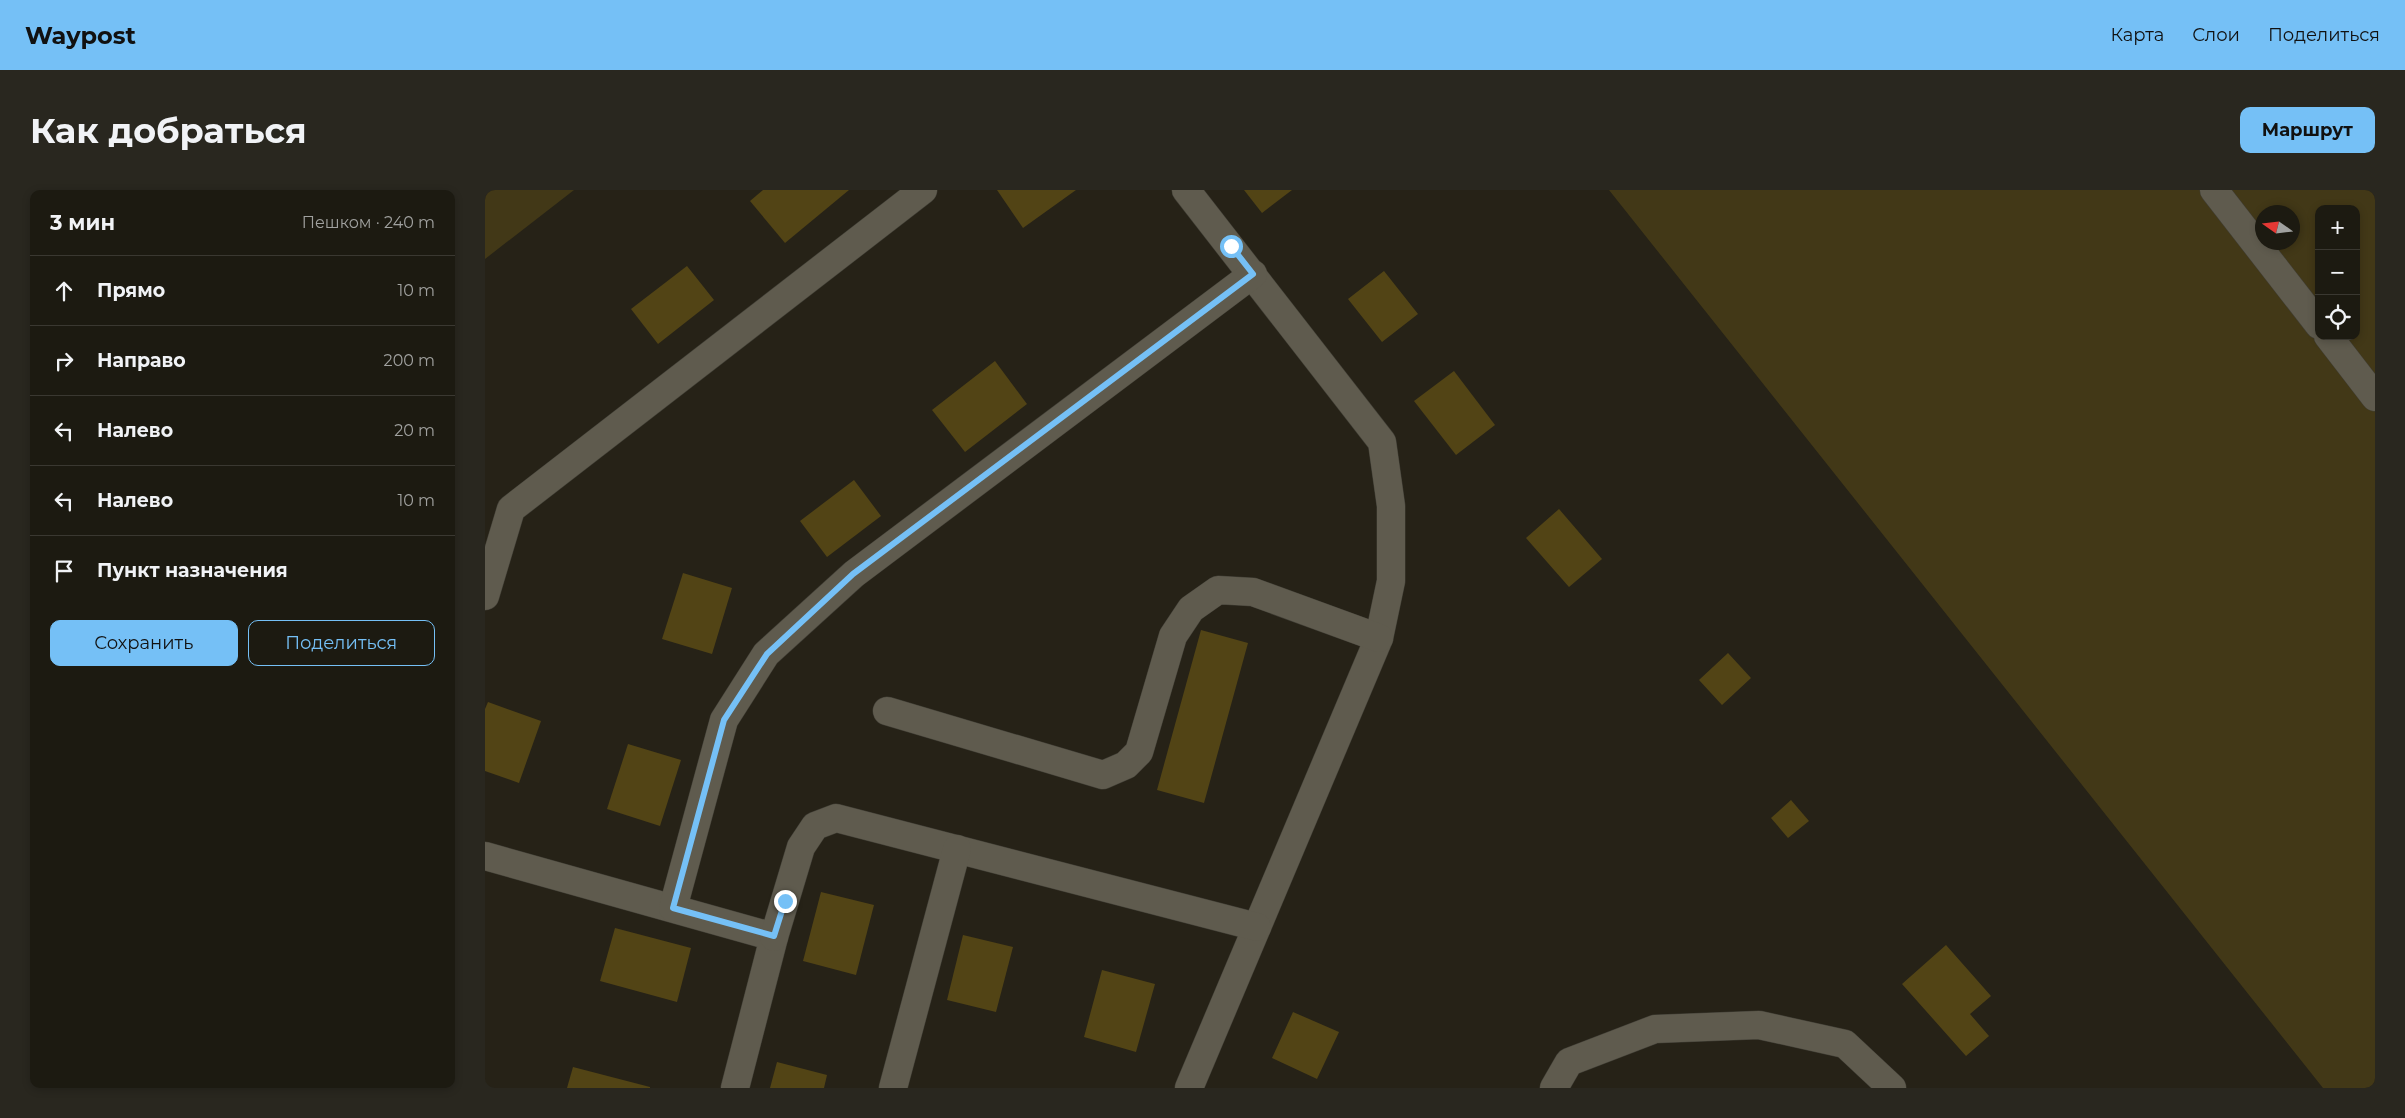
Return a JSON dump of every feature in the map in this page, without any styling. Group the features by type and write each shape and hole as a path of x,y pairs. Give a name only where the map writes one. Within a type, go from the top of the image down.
{"street":[{"path":"485,596 511,510 923,190"},
{"path":"1186,190 1382,442 1391,506 1391,581 1379,638 1189,1088"},
{"path":"2214,190 2315,320"},
{"path":"673,908 724,720 767,654 853,574 1253,274"},
{"path":"2331,340 2375,397"},
{"path":"887,711 1103,775 1126,765 1139,752 1173,636 1191,609 1218,590 1253,592 1379,638"},
{"path":"735,1088 774,936 801,848 815,826 837,818 1257,927"},
{"path":"893,1088 957,849"},
{"path":"485,856 774,936"},
{"path":"1554,1088 1569,1062 1655,1029 1759,1025 1845,1044 1892,1088"}],"shaded area":[{"path":"485,190 574,190 485,259"},
{"path":"1609,190 2375,190 2375,1088 2323,1088"}],"building":[{"path":"763,190 849,190 785,243 750,201"},
{"path":"997,190 1076,190 1023,228"},
{"path":"1244,190 1292,190 1262,213"},
{"path":"687,266 714,300 658,344 631,309"},
{"path":"1384,271 1418,314 1382,342 1348,299"},
{"path":"995,361 1027,404 965,452 932,410"},
{"path":"1454,371 1495,425 1456,455 1414,401"},
{"path":"854,480 881,516 827,557 800,521"},
{"path":"1559,509 1602,559 1569,587 1526,538"},
{"path":"683,573 732,588 712,654 662,639"},
{"path":"1201,630 1248,643 1204,803 1157,790"},
{"path":"1728,653 1751,678 1722,705 1699,680"},
{"path":"488,702 541,721 519,783 485,771 485,709"},
{"path":"628,744 681,760 660,826 607,809"},
{"path":"1791,800 1809,821 1788,838 1771,818"},
{"path":"821,892 874,905 856,975 803,961"},
{"path":"615,928 691,948 677,1002 600,981"},
{"path":"963,935 1013,947 996,1012 947,1000"},
{"path":"1946,945 1991,996 1970,1014 1989,1036 1966,1056 1902,984"},
{"path":"1102,970 1155,984 1136,1052 1084,1037"},
{"path":"1293,1012 1339,1032 1317,1079 1272,1058"},
{"path":"777,1062 827,1075 824,1088 770,1088"},
{"path":"573,1067 650,1087 650,1088 567,1088"}],"route":[{"path":"785,901 774,936 673,908 724,720 767,654 853,574 1253,274 1231,246"}]}
